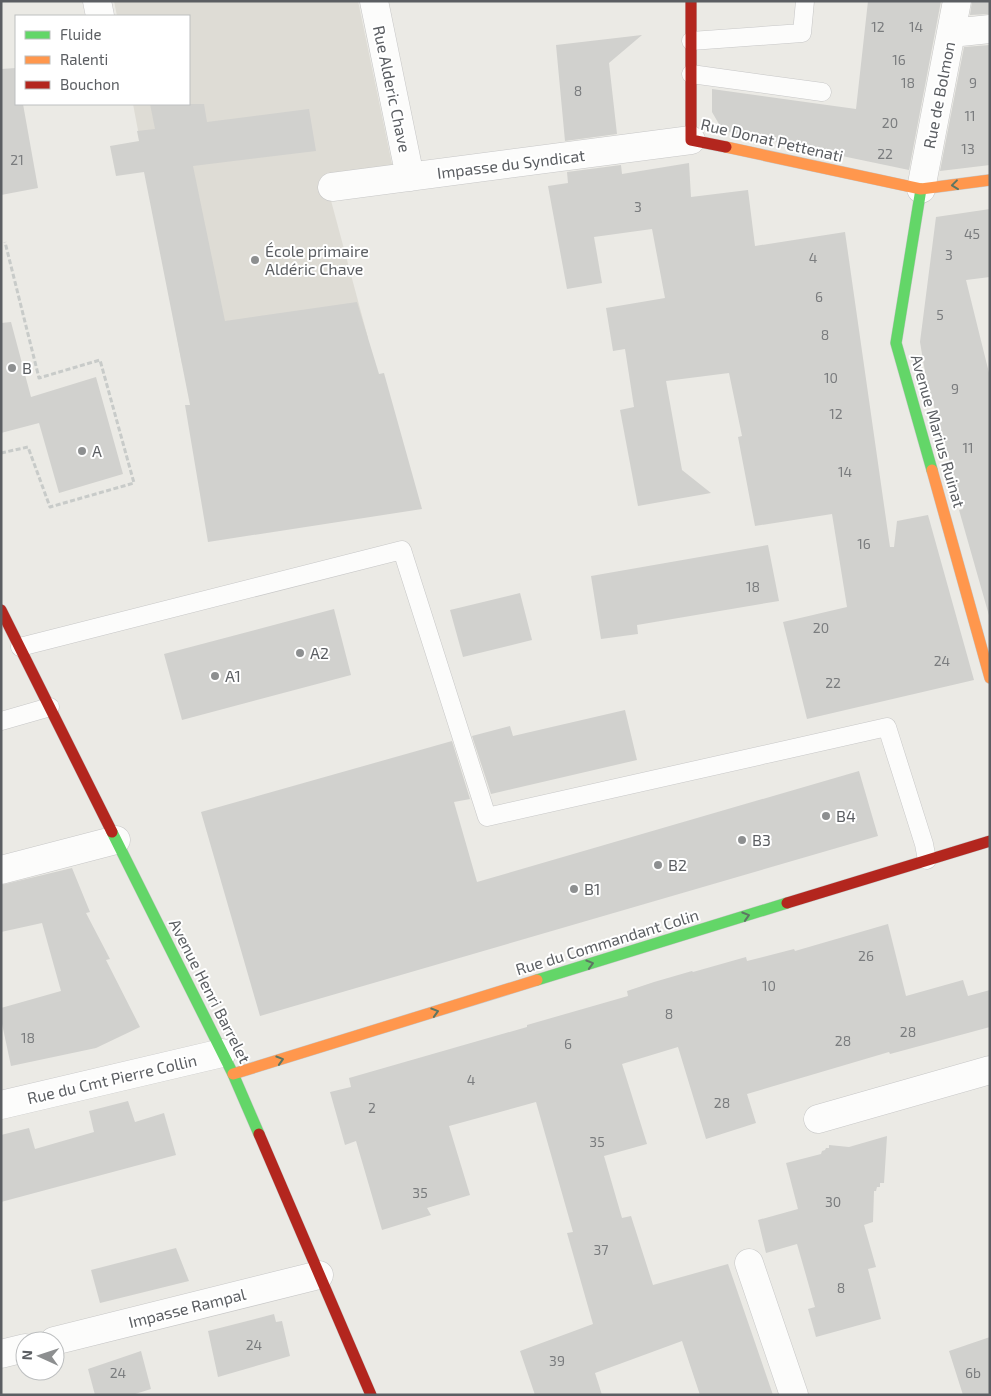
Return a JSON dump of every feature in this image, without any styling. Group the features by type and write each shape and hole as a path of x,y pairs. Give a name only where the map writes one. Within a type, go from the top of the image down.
{"street":[{"path":"97,1 100,15"},
{"name":"Rue Alderic Chave","path":"374,1 410,177"},
{"name":"Rue Donat Pettenati","path":"691,1 691,140 921,189 990,180"},
{"name":"Rue de Bolmon","path":"921,189 957,1"},
{"path":"951,34 990,30"},
{"name":"Impasse du Syndicat","path":"332,187 691,140"},
{"name":"Avenue Marius Ruinat","path":"921,189 896,343 990,678"},
{"name":"Avenue Henri Barrelet","path":"1,610 228,1064 371,1395"},
{"path":"1,870 116,840"},
{"name":"Rue du Commandant Colin","path":"228,1064 990,841"},
{"name":"Rue du Cmt Pierre Collin","path":"1,1105 228,1064"},
{"path":"818,1120 990,1070"},
{"path":"749,1263 794,1395"},
{"name":"Impasse Rampal","path":"65,1338 320,1275"},
{"path":"1,1354 15,1350"}],"lane":[{"path":"691,41 802,33 806,1"},
{"path":"691,74 822,92"},
{"path":"20,647 402,550 487,817 887,727 924,844 927,860"},
{"path":"1,721 50,707"}],"path":[{"path":"1,453 28,446 50,507 134,484 100,360 39,378 5,242"}],"shaded area":[{"name":"École primaire Aldéric Chave","path":"114,1 358,1 393,169 326,182 368,338 182,364 133,105 190,105 190,15 117,15"}],"building":[{"path":"868,1 941,1 909,170 723,131 712,112 712,89 856,109"},
{"path":"972,1 990,1 990,14 970,15"},
{"path":"642,35 609,63 617,134 565,141 556,45"},
{"path":"990,45 990,165 940,171 964,47"},
{"path":"15,68 15,105 23,105 38,188 1,195 1,69"},
{"path":"204,104 207,122 309,109 316,151 193,166 225,321 357,302 379,374 384,373 422,509 208,542 185,405 190,405 144,172 116,176 110,146 139,141 137,131 155,129 150,105"},
{"path":"689,163 691,197 748,190 755,246 845,232 890,547 894,547 897,521 928,515 974,680 807,719 783,622 847,607 832,514 755,526 738,437 742,436 729,373 666,381 682,470 711,493 638,506 620,410 634,407 625,349 613,351 606,308 665,298 652,229 594,237 602,283 567,289 548,186 568,183 567,172 621,165 622,174"},
{"path":"990,209 990,277 966,280 990,377 990,619 959,510 963,509 926,378 920,342 936,217"},
{"name":"A","path":"11,322 31,397 96,377 123,474 59,493 39,423 1,433 1,323"},
{"path":"768,545 779,601 637,625 638,634 601,639 591,576"},
{"path":"520,593 532,640 463,657 450,610"},
{"path":"334,609 351,675 182,720 164,654"},
{"path":"625,710 637,760 491,794 472,736 510,726 513,736"},
{"path":"452,741 470,799 454,802 477,882 859,771 878,836 260,1016 201,812"},
{"path":"72,868 90,912 86,913 110,959 106,960 140,1027 96,1048 11,1066 1,1019 1,1008 61,991 42,923 1,932 1,885"},
{"path":"888,924 906,996 963,980 968,996 990,990 990,1027 890,1054 889,1052 747,1094 756,1123 706,1139 678,1047 622,1064 647,1144 604,1156 622,1218 631,1216 653,1285 728,1264 773,1395 700,1395 682,1341 595,1373 602,1395 535,1395 520,1351 593,1324 567,1233 573,1232 536,1102 449,1126 470,1195 427,1208 431,1215 382,1230 356,1141 345,1145 330,1092 351,1087 349,1078 628,996 627,991 692,971 746,957 747,961 794,949 795,951"},
{"path":"128,1101 135,1122 164,1113 176,1155 1,1202 1,1135 29,1128 35,1149 94,1132 89,1111"},
{"path":"887,1136 884,1183 880,1183 880,1187 877,1187 876,1191 874,1191 873,1222 864,1225 876,1267 868,1269 881,1319 816,1337 808,1309 815,1307 797,1244 766,1253 758,1220 798,1209 786,1163 821,1154 826,1148 829,1148 829,1145 849,1147"},
{"path":"176,1248 189,1281 100,1303 91,1270"},
{"path":"274,1314 276,1322 282,1321 290,1356 218,1377 208,1331"},
{"path":"990,1337 990,1395 963,1395 949,1351"},
{"path":"141,1351 151,1389 132,1395 95,1395 88,1369"}],"traffic: fast":[{"path":"921,189 896,343 932,470"},
{"path":"112,832 233,1074 259,1134"},
{"path":"537,980 787,903"}],"traffic: slow":[{"path":"726,147 921,189 990,180"},
{"path":"932,470 990,678"},
{"path":"233,1074 537,980"}],"traffic: jam":[{"path":"691,1 691,140 726,147"},
{"path":"1,610 112,832"},
{"path":"787,903 990,841"},
{"path":"259,1134 371,1395"}],"place":[{"name":"École primaire Aldéric Chave","path":"255,260"},
{"name":"B","path":"12,368"},
{"name":"A","path":"82,451"},
{"name":"A2","path":"300,653"},
{"name":"A1","path":"215,676"},
{"name":"B4","path":"826,816"},
{"name":"B3","path":"742,840"},
{"name":"B2","path":"658,865"},
{"name":"B1","path":"574,889"}]}
